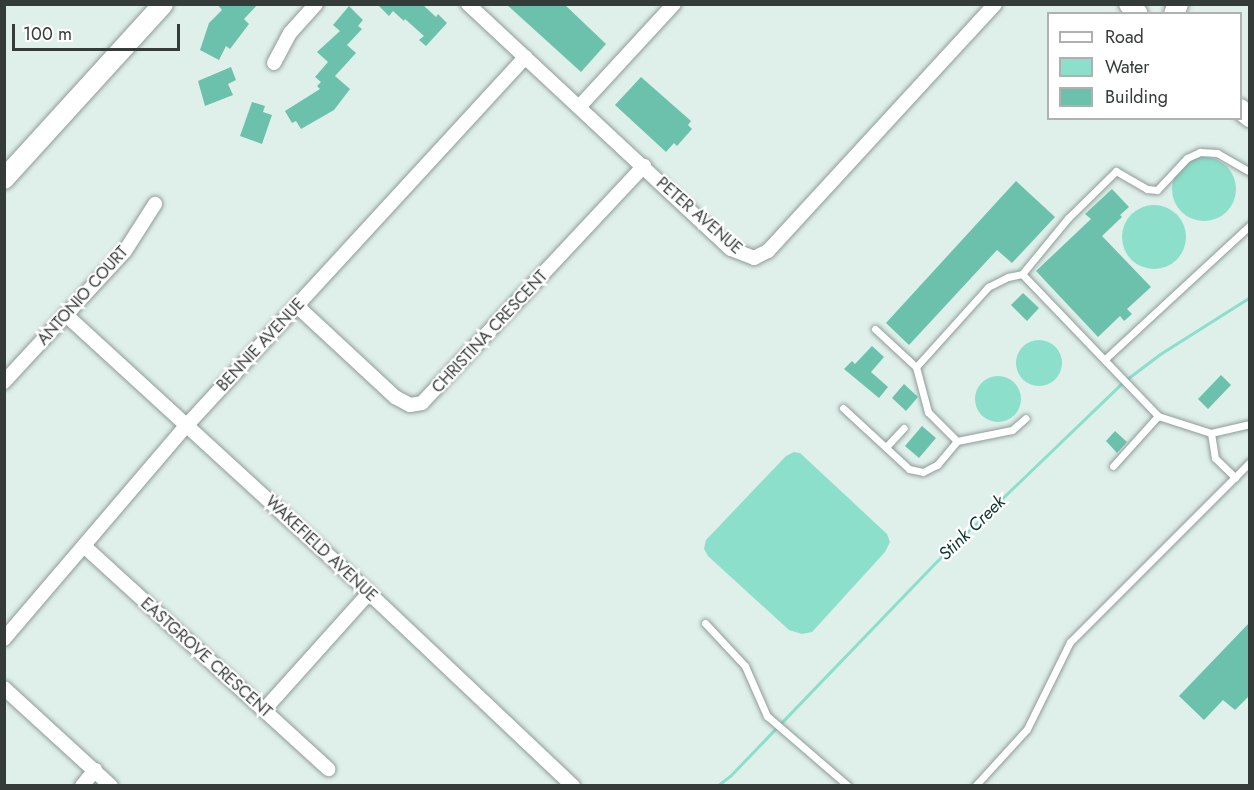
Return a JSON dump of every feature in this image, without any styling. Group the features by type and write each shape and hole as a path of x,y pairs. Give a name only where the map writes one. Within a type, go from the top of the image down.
{"main road":[{"path":"4,179 163,4"}],"street":[{"path":"274,63 291,33 316,4"},
{"name":"PETER AVENUE","path":"468,4 731,249 746,257 760,256 995,4"},
{"path":"579,107 681,6"},
{"name":"BENNIE AVENUE","path":"4,639 187,425 525,57"},
{"name":"CHRISTINA CRESCENT","path":"297,306 395,397 410,405 422,403 644,166"},
{"name":"ANTONIO COURT","path":"4,382 125,251 155,204"},
{"name":"WAKEFIELD AVENUE","path":"66,315 369,593 573,786"},
{"name":"EASTGROVE CRESCENT","path":"84,546 328,769"},
{"path":"264,710 369,593"},
{"path":"4,688 111,786"},
{"path":"82,786 95,770"}],"lane":[{"path":"916,367 988,287 1008,277 1022,274 1068,218 1116,171 1147,189 1157,190 1187,158 1200,152 1217,153 1250,172"},
{"path":"1105,359 1250,225"},
{"path":"1022,274 1158,416 1211,433 1250,424"},
{"path":"874,328 916,367 928,411 957,441"},
{"path":"843,408 909,469 923,472 937,465 957,441 1012,430 1026,418"},
{"path":"1113,466 1158,416"},
{"path":"886,447 904,428"},
{"path":"1211,433 1215,458 1235,477"},
{"path":"975,786 1027,729 1070,642 1250,462"},
{"path":"705,623 745,666 767,716 848,786"}],"water":[{"path":"1198,157 1210,157 1227,166 1234,177 1236,189 1234,201 1227,212 1210,221 1198,221 1186,216 1177,207 1172,195 1172,183 1177,171 1186,162"},
{"path":"1148,205 1160,205 1177,214 1184,225 1186,237 1184,249 1177,260 1160,269 1148,269 1136,264 1127,255 1122,243 1122,231 1127,219 1136,210"},
{"path":"1039,340 1055,347 1062,363 1055,379 1039,386 1023,379 1016,363 1023,347"},
{"path":"998,376 1014,383 1021,399 1014,415 998,422 982,415 975,399 982,383"},
{"path":"794,452 800,453 887,534 890,542 885,552 812,632 802,634 789,630 708,556 704,549 706,540 786,456"}],"building":[{"path":"217,4 258,4 244,19 249,24 230,49 226,46 219,60 200,50 209,23 222,10"},
{"path":"377,4 422,4 436,17 438,14 447,23 426,46 419,40 424,36 405,19 404,21 393,11 389,16"},
{"path":"506,4 564,4 606,44 581,72"},
{"path":"349,6 363,20 358,26 362,29 347,45 356,53 335,76 350,89 334,110 301,129 296,121 292,123 285,111 320,89 317,86 321,82 315,77 328,62 317,52 340,31 333,25"},
{"path":"231,67 236,80 228,84 233,95 205,106 198,81"},
{"path":"641,77 691,121 688,125 692,129 677,146 674,143 666,152 615,105"},
{"path":"252,102 265,106 263,112 272,115 262,144 240,136"},
{"path":"1016,181 1055,217 1012,263 997,250 909,345 886,323"},
{"path":"1112,189 1129,207 1102,236 1151,287 1127,309 1132,314 1124,321 1120,316 1098,337 1036,271 1091,219 1085,214"},
{"path":"1023,293 1039,308 1027,321 1011,305"},
{"path":"872,346 884,357 871,372 888,387 879,398 844,369 852,361 855,364"},
{"path":"1221,375 1231,385 1208,409 1198,399"},
{"path":"904,384 918,397 906,411 892,398"},
{"path":"922,426 936,438 919,458 905,446"},
{"path":"1115,431 1127,442 1117,453 1106,441"},
{"path":"1250,622 1250,695 1235,710 1223,700 1204,720 1179,696"}],"waterway":[{"name":"Stink Creek","path":"717,786 730,776 937,561 1123,382 1160,354 1250,297"}]}
